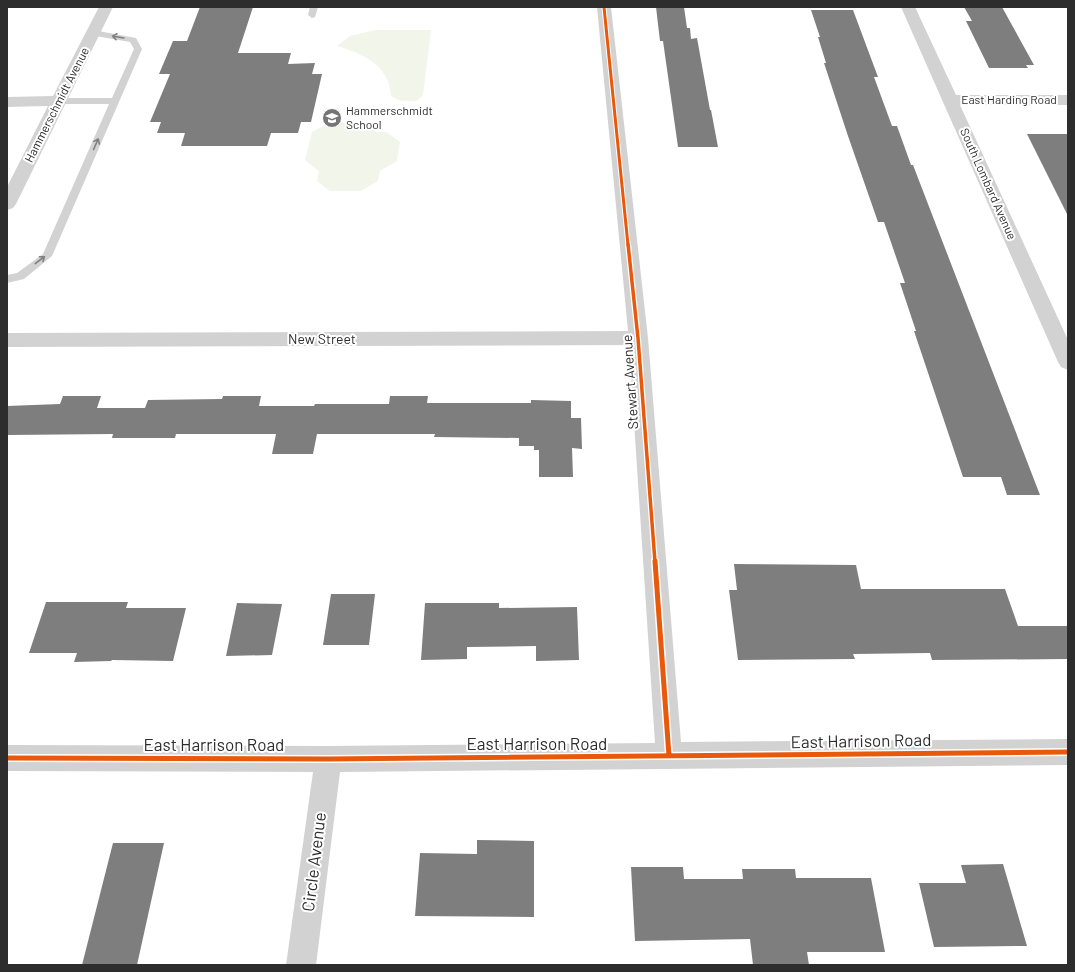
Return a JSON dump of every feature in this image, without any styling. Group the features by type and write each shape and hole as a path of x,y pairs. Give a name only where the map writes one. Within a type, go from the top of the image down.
{"street":[{"name":"Hammerschmidt Avenue","path":"7,204 106,7"},
{"name":"Stewart Avenue","path":"604,7 638,338 669,756"},
{"name":"South Lombard Avenue","path":"908,7 1068,362"},
{"name":"East Harding Road","path":"951,100 1068,100"},
{"path":"7,102 59,101"},
{"name":"New Street","path":"7,340 638,338"},
{"name":"East Harrison Road","path":"7,758 328,759 1068,752"},
{"name":"Circle Avenue","path":"301,965 328,759"}],"lane":[{"path":"7,279 20,276 47,256 138,49 133,40 93,33"},
{"path":"59,101 115,101"}],"shaded area":[{"path":"375,30 431,30 423,95 417,101 401,101 391,96 386,76 373,62 357,53 337,46 350,36"},
{"path":"329,123 363,123 376,132 386,132 400,142 397,161 380,171 378,181 361,191 330,191 317,181 319,171 305,160 312,132"}],"building":[{"path":"200,7 253,7 238,53 291,53 288,64 315,63 312,74 322,74 311,122 301,122 298,133 271,133 267,146 181,146 185,133 157,133 161,122 150,122 170,74 159,74 173,41 187,41"},
{"path":"656,7 684,7 687,28 690,28 691,39 697,38 718,147 678,147 663,41 660,41"},
{"path":"964,7 1002,7 1034,65 1026,65 1028,68 989,68 966,21 972,21"},
{"path":"811,10 853,10 878,77 874,77 892,126 897,126 911,165 913,165 1040,495 1007,495 1001,477 963,477 914,331 916,331 900,283 905,283 884,222 878,222 848,136 824,63 826,63 818,37 820,37"},
{"path":"1027,134 1068,134 1068,216"},
{"path":"63,396 101,396 97,408 145,408 148,400 222,399 223,396 261,396 259,406 389,404 390,396 428,396 427,403 531,403 531,400 571,401 571,418 581,418 582,449 572,448 573,477 539,477 539,450 534,450 534,446 519,446 519,438 434,437 435,434 317,434 313,454 272,454 276,434 176,434 175,438 112,438 113,434 7,435 7,406 60,404"},
{"path":"734,564 856,565 861,589 1005,589 1018,626 1068,626 1068,659 932,660 930,653 853,654 855,659 738,660 729,590 737,590"},
{"path":"331,594 375,594 369,645 323,645"},
{"path":"46,602 128,602 126,608 186,608 173,661 112,660 74,662 77,653 29,653"},
{"path":"237,603 282,604 272,655 226,656"},
{"path":"425,603 499,603 499,608 577,607 579,660 536,661 536,646 467,647 467,659 421,660"},
{"path":"477,840 534,841 534,917 415,916 420,853 477,854"},
{"path":"113,843 164,843 137,965 82,965"},
{"path":"1003,864 1027,946 934,947 919,883 966,883 961,865"},
{"path":"631,867 683,867 684,879 743,879 742,869 795,869 796,878 871,878 885,952 807,952 809,965 753,965 750,939 635,941"}],"cycle path":[{"path":"604,7 638,338 669,756"},
{"path":"7,758 328,759 1068,752"}],"place":[{"name":"Hammerschmidt School","path":"332,118"}]}
